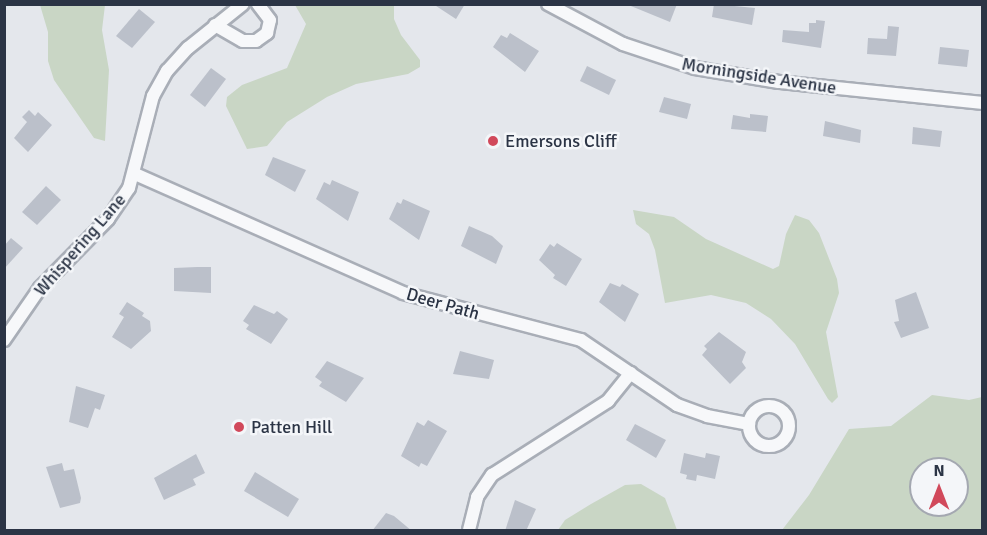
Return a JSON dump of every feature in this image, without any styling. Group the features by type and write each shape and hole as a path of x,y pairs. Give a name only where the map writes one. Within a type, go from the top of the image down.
{"street":[{"name":"Whispering Lane","path":"4,340 48,279 119,205 135,174 149,110 159,83 188,48 243,4"},
{"name":"Morningside Avenue","path":"548,4 623,44 695,68 779,82 982,103"},
{"path":"215,25 243,41 256,41 269,27 262,6"},
{"name":"Deer Path","path":"135,174 403,293 581,340 677,405 707,416 749,424"},
{"path":"469,531 477,497 492,475 608,401 631,374"}],"green space":[{"path":"40,5 105,5 102,30 109,70 105,141 94,138 54,80 48,61 48,32"},
{"path":"295,5 394,5 394,19 401,35 420,60 420,67 408,74 356,84 327,97 287,122 267,146 247,149 226,106 227,97 242,85 287,68 306,24"},
{"path":"633,210 674,217 706,239 773,269 779,266 786,234 795,215 809,220 819,233 837,279 839,293 826,332 838,397 832,403 828,399 795,344 771,319 746,303 711,295 665,303 655,250 649,234 636,224"},
{"path":"932,395 969,400 982,397 982,530 782,530 809,495 849,429 891,426"},
{"path":"641,484 665,498 677,530 558,530 565,520 625,485"}],"building":[{"path":"433,4 465,4 456,19"},
{"path":"626,4 677,4 670,22"},
{"path":"714,4 755,8 752,25 712,17"},
{"path":"139,9 155,22 132,48 116,36"},
{"path":"816,20 825,21 821,48 782,42 783,30 809,32 809,23 816,23"},
{"path":"888,26 899,27 896,56 867,54 868,38 887,39"},
{"path":"510,33 539,51 525,72 493,47 501,35 507,38"},
{"path":"940,47 969,50 967,67 938,64"},
{"path":"587,66 616,80 609,95 580,81"},
{"path":"211,68 226,79 205,107 190,95"},
{"path":"664,97 691,104 687,119 659,112"},
{"path":"29,110 35,116 38,112 52,125 28,152 14,138 27,122 22,117"},
{"path":"750,114 768,116 766,132 731,129 733,115 750,118"},
{"path":"825,121 861,130 860,143 823,136"},
{"path":"913,127 942,131 940,147 912,144"},
{"path":"273,157 306,170 295,192 265,175"},
{"path":"332,180 359,192 348,221 316,199 324,182 330,185"},
{"path":"46,186 61,200 37,225 22,212"},
{"path":"403,199 430,211 419,240 389,219 397,202 401,204"},
{"path":"469,226 492,236 503,246 496,264 461,246"},
{"path":"11,238 23,248 4,269 4,246"},
{"path":"557,243 582,259 566,286 553,278 555,275 539,260 550,244 554,247"},
{"path":"211,267 211,293 174,291 174,268"},
{"path":"610,283 620,287 622,284 639,294 625,322 599,302"},
{"path":"916,292 929,328 901,338 894,322 899,321 895,300"},
{"path":"127,302 144,313 142,316 150,321 151,331 131,349 112,337 124,317 119,314"},
{"path":"254,305 274,314 277,311 288,319 271,344 246,329 249,325 243,321"},
{"path":"719,332 746,352 742,362 746,368 730,384 702,355 707,349 704,346"},
{"path":"460,351 494,360 489,379 453,374"},
{"path":"327,361 364,378 346,402 319,386 322,382 315,377"},
{"path":"76,386 105,395 100,410 95,408 88,428 69,422"},
{"path":"428,420 447,431 427,466 421,463 419,467 401,456 417,422 424,426"},
{"path":"635,424 666,440 656,458 626,440"},
{"path":"684,453 705,458 706,453 720,456 715,479 697,475 696,481 686,479 687,475 680,473"},
{"path":"196,454 205,473 193,479 196,485 164,500 154,478"},
{"path":"62,463 64,471 74,469 81,498 80,503 60,508 46,467"},
{"path":"255,472 299,499 288,517 244,491"},
{"path":"515,500 536,509 526,531 505,531"},
{"path":"386,513 394,516 412,531 372,531"}],"place":[{"name":"Emersons Cliff","path":"493,141"},
{"name":"Patten Hill","path":"239,427"}]}
